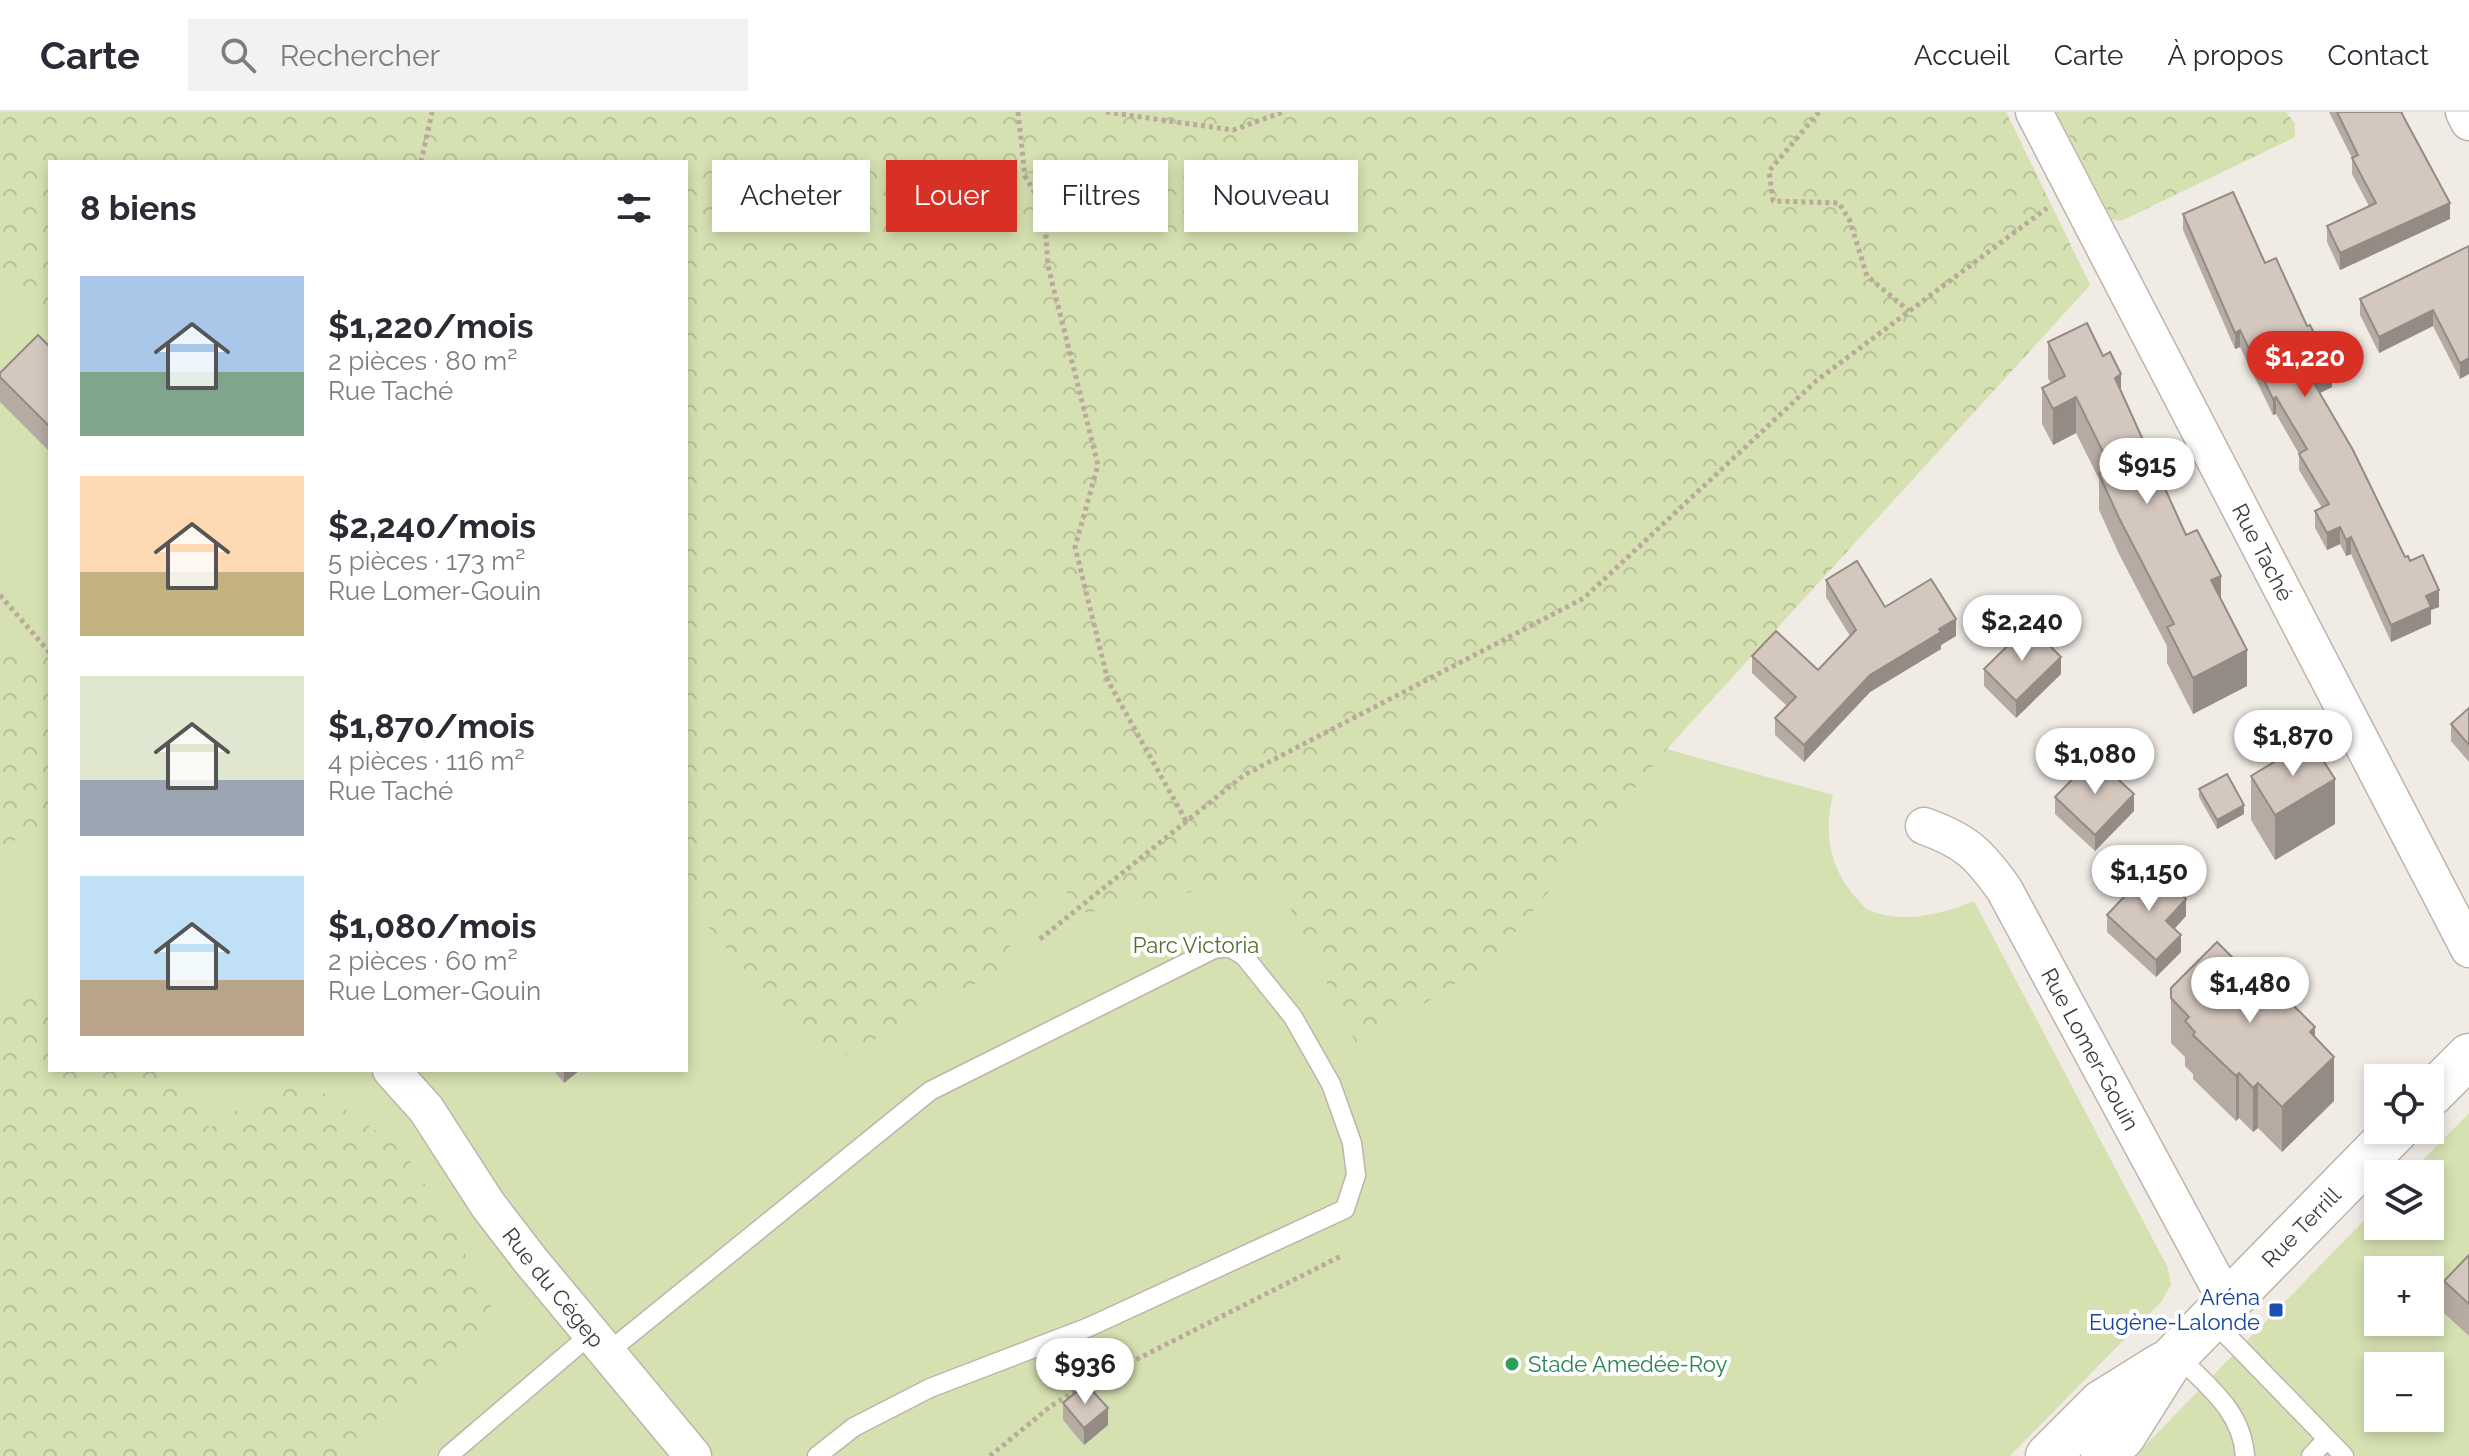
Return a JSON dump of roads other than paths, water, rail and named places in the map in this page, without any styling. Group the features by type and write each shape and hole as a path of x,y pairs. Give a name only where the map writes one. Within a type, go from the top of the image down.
{"street":[{"name":"Rue Taché","path":"2034,112 2469,949"},
{"path":"2464,112 2469,122"},
{"name":"Rue Lomer-Gouin","path":"1924,826 1954,836 1972,850 2004,889 2219,1311"},
{"path":"2444,1081 2469,1056"},
{"name":"Rue du Cégep","path":"393,1072 426,1109 488,1205 693,1456"},
{"name":"Rue du Cégep","path":"415,1072 426,1109"},
{"name":"Rue Terrill","path":"2103,1456 2123,1436 2174,1357 2382,1144"},
{"name":"Rue Terrill","path":"2048,1456 2101,1403 2174,1357"}],"lane":[{"path":"448,1456 943,1083 1214,949 1229,947 1244,956 1293,1017 1331,1084 1352,1143 1356,1175 1345,1209 1089,1327 930,1388 854,1427 817,1456"},
{"path":"2219,1311 2344,1456"},
{"path":"2174,1357 2238,1421 2245,1456"},
{"path":"2311,1456 2327,1439"}],"place":[{"name":"Aréna Eugène-Lalonde","path":"2276,1310"},
{"name":"Stade Amedée-Roy","path":"1512,1364"}],"park label":[{"name":"Parc Victoria","path":"1196,945"}]}
